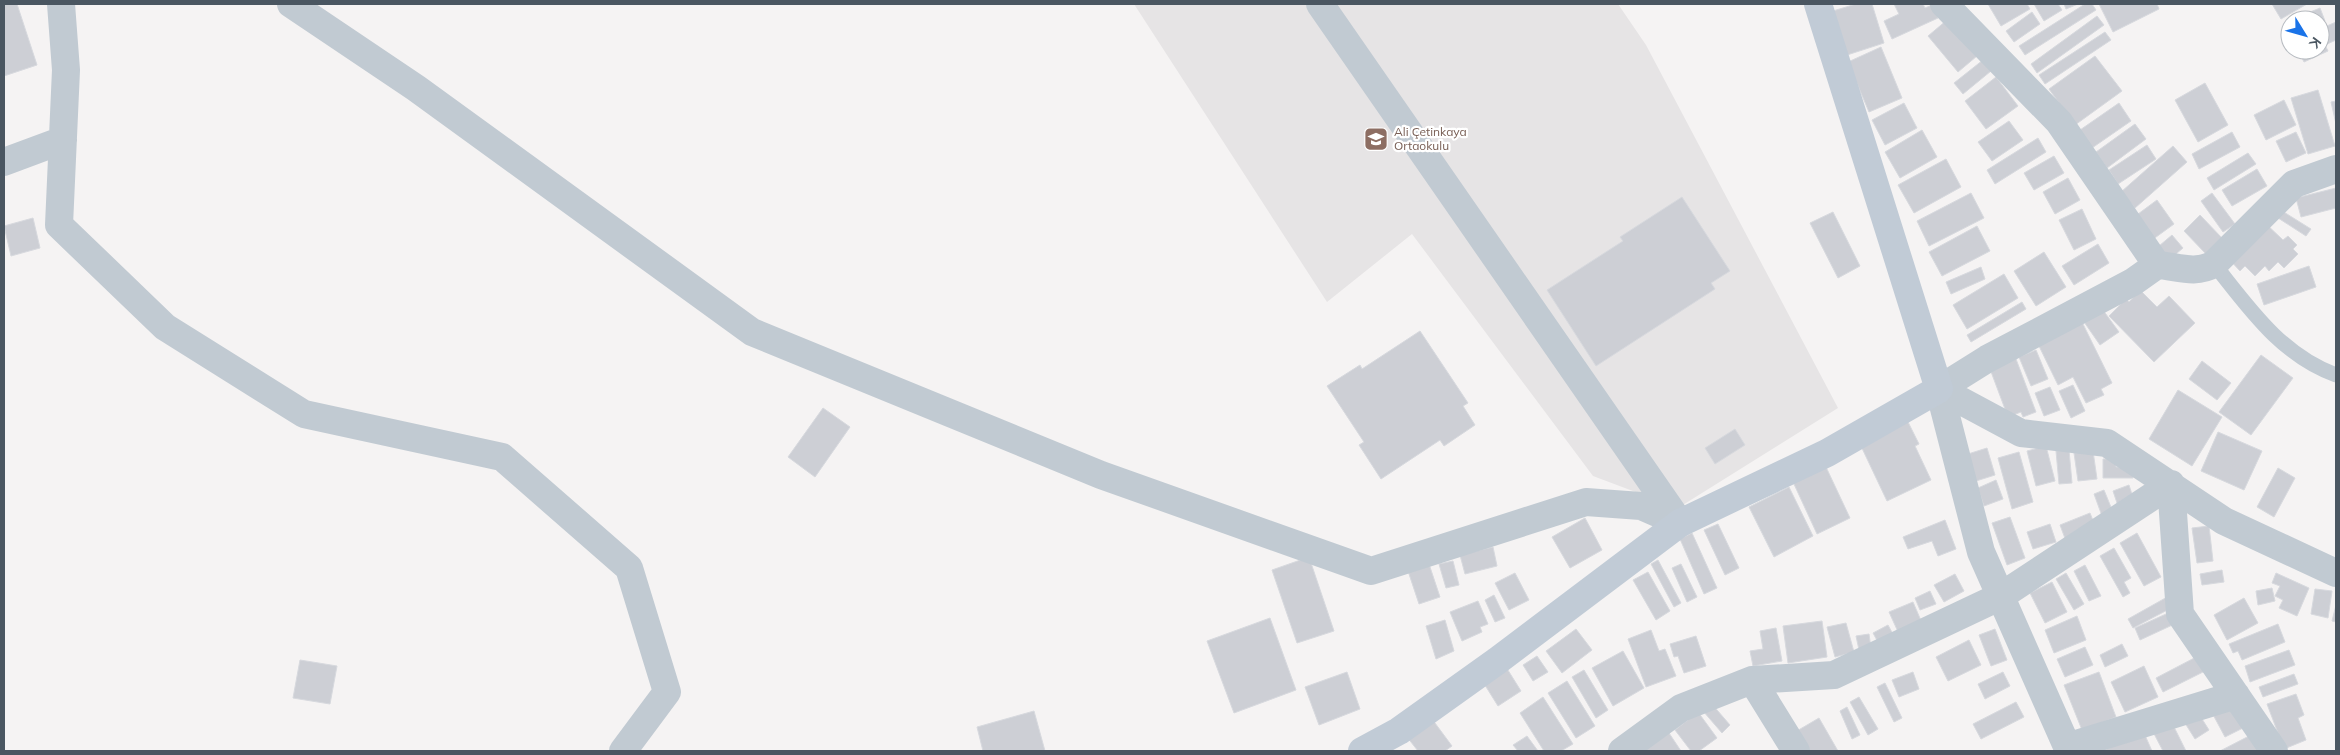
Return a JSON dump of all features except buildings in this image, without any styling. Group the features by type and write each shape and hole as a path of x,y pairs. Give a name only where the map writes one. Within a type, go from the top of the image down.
{"main road":[{"path":"1362,751 1400,731 1497,662 1680,523 1827,453 1939,389 1818,4"}],"street":[{"path":"61,4 66,70 59,225 165,327 304,414 502,457 630,568 667,692 623,751"},
{"path":"291,4 416,88 752,332 1101,475 1371,571 1586,502 1641,506 1680,523"},
{"path":"1320,4 1680,523"},
{"path":"1953,6 2060,122 2156,265 2174,269 2205,270 2214,264 2294,184 2336,169"},
{"path":"4,162 63,140"},
{"path":"1939,389 1987,359 2133,282 2156,265"},
{"path":"1939,389 2021,433 2108,443 2224,521 2336,573"},
{"path":"1939,389 1981,552 2068,749 2236,695"},
{"path":"1622,751 1681,708 1752,680 1834,675 2001,596 2171,484"},
{"path":"2171,484 2180,614 2274,751"},
{"path":"1752,680 1796,751"}],"lane":[{"path":"2214,264 2264,328 2313,365 2336,375"}],"shaded area":[{"path":"1134,4 1618,4 1646,45 1838,408 1678,508 1593,476 1412,234 1327,302"}],"place":[{"name":"Ali Çetinkaya Ortaokulu","path":"1376,139"}]}
